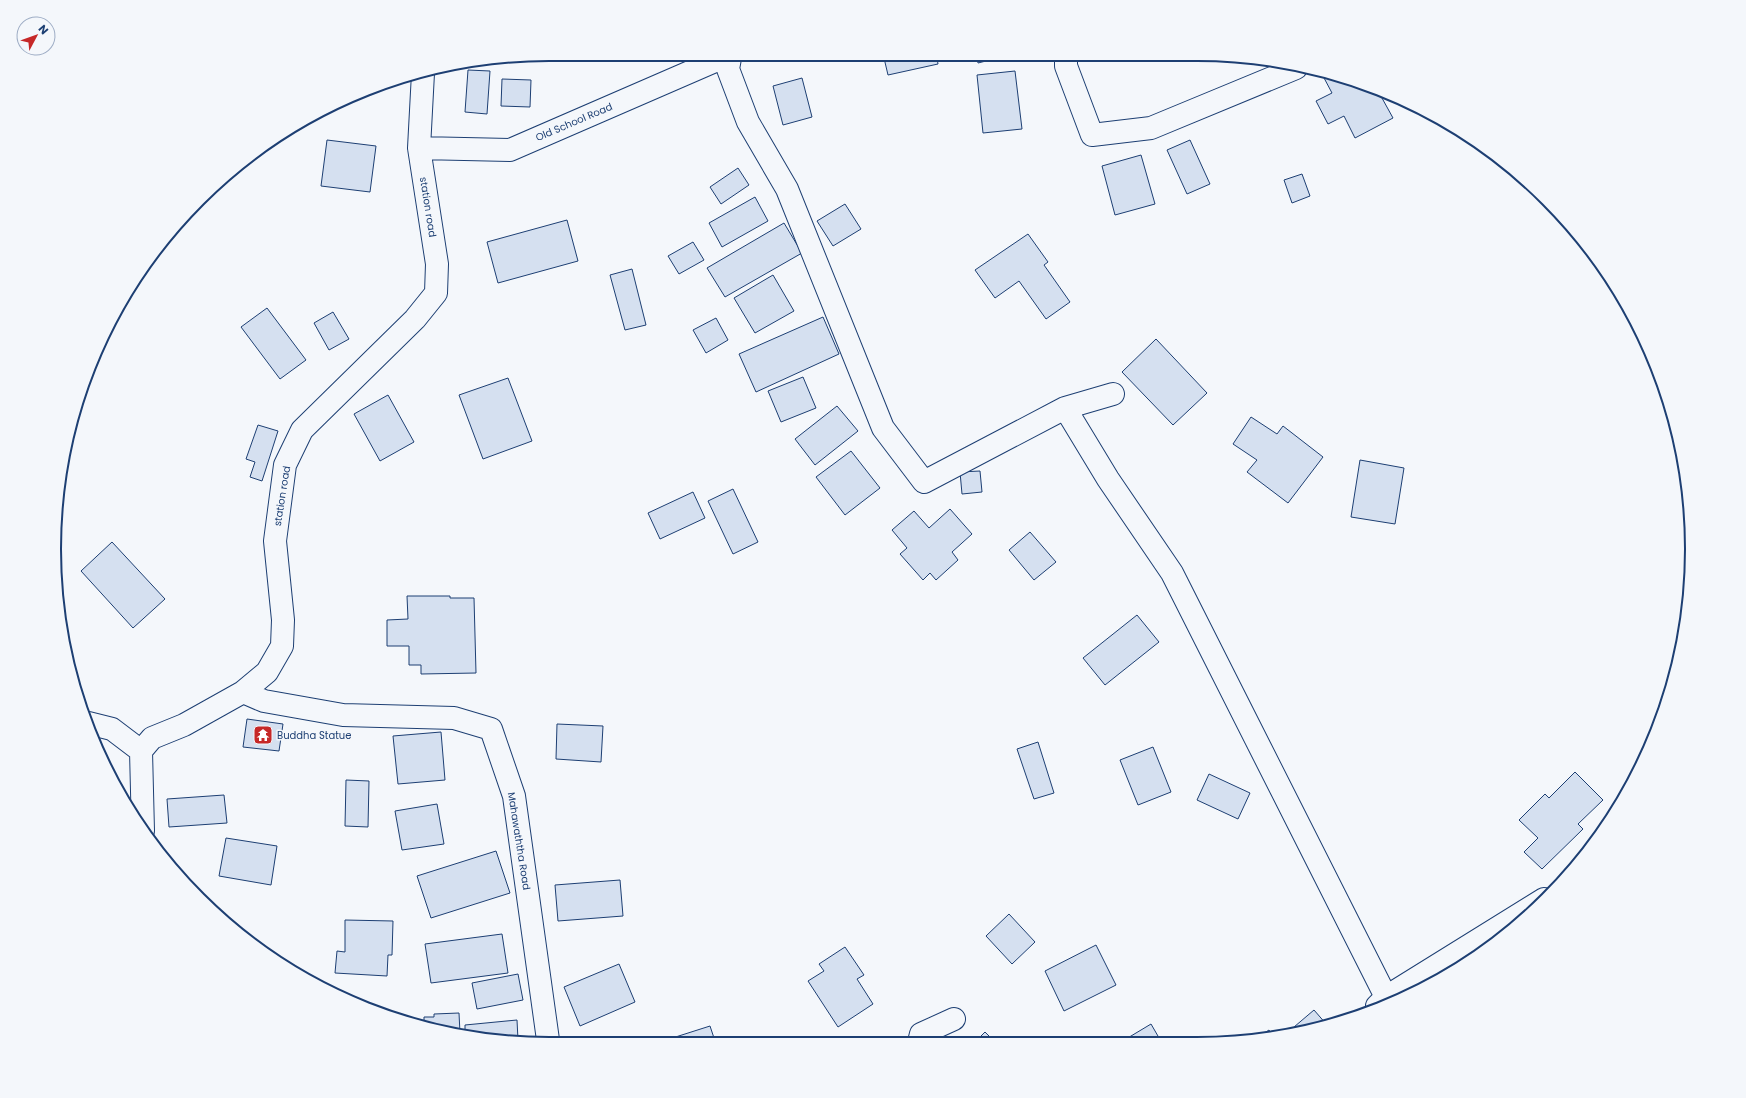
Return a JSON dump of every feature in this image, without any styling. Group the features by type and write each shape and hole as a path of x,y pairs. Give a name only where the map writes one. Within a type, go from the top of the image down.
{"street":[{"name":"Old School Road","path":"419,148 510,150 715,61"},
{"path":"729,61 728,69 748,122 787,189 883,428 924,482 1065,408 1113,394"},
{"path":"1066,61 1066,66 1092,135 1151,128 1291,70"},
{"name":"station road","path":"141,751 152,738 184,725 243,692 267,672 282,646 282,620 275,541 285,465 302,430 416,319 436,293 437,264 419,148 423,78"},
{"path":"1065,408 1108,479 1172,573 1382,1001"},
{"name":"Mahawaththa Road","path":"243,692 264,701 343,715 454,718 491,729 514,796 548,1037"},
{"path":"94,724 112,729 141,751 143,820"},
{"path":"1383,1000 1523,912"},
{"path":"920,1037 921,1034 954,1019"}],"building":[{"path":"885,61 938,61 938,64 888,75"},
{"path":"468,70 490,71 487,114 465,112"},
{"path":"1015,71 1022,129 983,133 977,75"},
{"path":"802,78 812,117 783,125 773,86"},
{"path":"1324,78 1381,97 1393,118 1355,138 1344,116 1328,124 1316,101 1332,93"},
{"path":"502,79 531,80 530,107 501,106"},
{"path":"327,140 376,146 370,192 321,186"},
{"path":"1190,140 1210,184 1187,194 1167,150"},
{"path":"1141,155 1155,204 1115,215 1102,166"},
{"path":"738,168 749,185 721,204 710,187"},
{"path":"1302,174 1310,196 1292,203 1284,180"},
{"path":"755,197 768,221 722,247 709,223"},
{"path":"845,204 861,229 833,246 817,221"},
{"path":"567,220 578,261 498,283 487,242"},
{"path":"784,223 802,253 725,297 707,268"},
{"path":"1028,234 1048,262 1044,265 1070,302 1046,319 1019,281 995,298 975,270"},
{"path":"693,242 704,260 679,274 668,256"},
{"path":"632,269 646,325 625,330 610,275"},
{"path":"773,275 794,311 755,333 734,298"},
{"path":"267,308 306,360 280,379 241,327"},
{"path":"333,312 349,339 329,350 314,323"},
{"path":"823,317 839,354 756,392 739,354"},
{"path":"716,318 728,340 706,353 693,330"},
{"path":"1156,339 1207,393 1173,425 1122,372"},
{"path":"803,377 816,408 781,422 768,391"},
{"path":"508,378 532,441 483,459 459,395"},
{"path":"388,395 414,442 380,461 354,414"},
{"path":"837,406 858,431 815,465 795,439"},
{"path":"1251,417 1277,434 1283,426 1323,457 1288,503 1247,472 1257,460 1233,444"},
{"path":"258,425 278,431 262,481 250,477 255,462 246,459"},
{"path":"851,451 880,488 845,515 816,477"},
{"path":"1360,460 1404,468 1395,524 1351,517"},
{"path":"980,471 982,492 962,494 960,472"},
{"path":"733,489 758,542 733,554 708,501"},
{"path":"693,492 705,518 660,539 648,513"},
{"path":"950,509 972,534 952,552 958,560 936,580 930,573 923,580 900,554 907,548 892,530 914,511 929,528"},
{"path":"1030,532 1056,562 1034,580 1009,550"},
{"path":"112,542 165,599 133,628 81,571"},
{"path":"407,596 450,596 450,598 474,598 476,673 421,674 421,665 409,665 409,646 387,646 387,620 408,619"},
{"path":"1137,615 1159,642 1105,685 1083,658"},
{"name":"Buddha Statue","path":"247,719 283,724 279,751 243,747"},
{"path":"557,724 603,726 601,762 556,759"},
{"path":"441,732 445,780 398,784 393,736"},
{"path":"1038,742 1054,793 1034,799 1017,749"},
{"path":"1153,747 1171,792 1138,805 1120,760"},
{"path":"1575,772 1603,800 1578,824 1583,829 1542,869 1524,852 1538,838 1519,820 1545,794 1549,798"},
{"path":"1209,774 1250,793 1238,819 1197,800"},
{"path":"346,780 369,781 368,827 345,826"},
{"path":"224,795 227,823 169,827 167,799"},
{"path":"437,804 444,844 402,850 395,811"},
{"path":"226,838 277,846 271,885 219,876"},
{"path":"496,851 510,893 431,918 417,876"},
{"path":"620,880 623,916 558,921 555,885"},
{"path":"1009,914 1035,942 1012,964 986,936"},
{"path":"345,920 393,921 392,955 388,955 387,976 335,973 337,951 345,952"},
{"path":"502,934 508,973 431,983 425,944"},
{"path":"1096,945 1116,985 1064,1011 1045,971"},
{"path":"845,947 864,975 857,979 873,1004 838,1027 808,981 824,971 819,964"},
{"path":"619,964 635,1002 580,1026 564,987"},
{"path":"518,974 523,1000 477,1009 472,983"},
{"path":"1314,1010 1323,1020 1294,1027"},
{"path":"459,1013 460,1029 424,1020 424,1017 434,1017 434,1014"},
{"path":"517,1020 518,1036 465,1030 465,1025"},
{"path":"1151,1024 1159,1037 1129,1037"},
{"path":"710,1026 714,1037 676,1037"},
{"path":"985,1032 990,1037 980,1037"}],"place":[{"name":"Buddha Statue","path":"263,735"}]}
